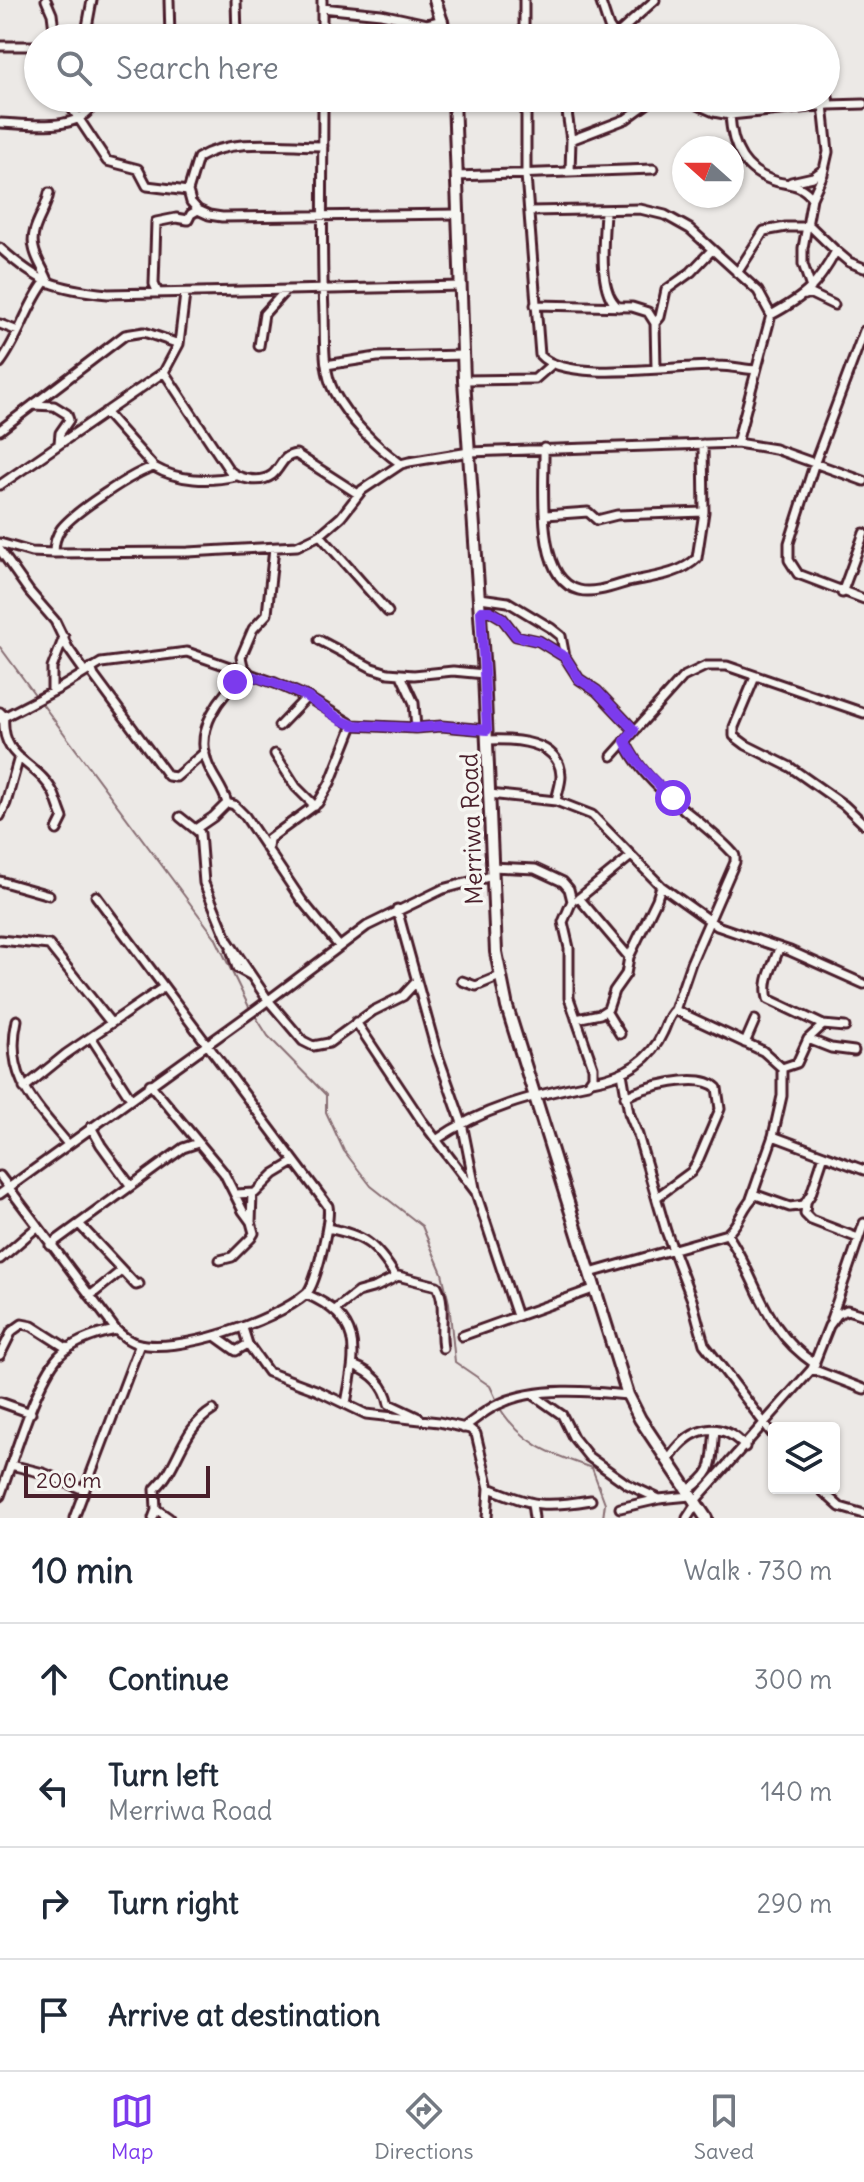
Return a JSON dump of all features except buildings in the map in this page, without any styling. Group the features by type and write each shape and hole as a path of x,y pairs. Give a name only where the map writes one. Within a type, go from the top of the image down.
{"street":[{"path":"46,0 53,24"},
{"path":"88,24 92,0"},
{"path":"169,0 170,24"},
{"path":"236,0 237,24"},
{"path":"435,0 444,24"},
{"path":"524,0 524,24"},
{"path":"600,0 609,24"},
{"path":"630,24 655,0"},
{"path":"322,4 427,24 443,20"},
{"path":"0,46 24,46"},
{"path":"840,105 864,104"},
{"path":"74,112 107,161 138,169 147,186 188,191"},
{"path":"0,123 53,123 79,119 87,112"},
{"path":"323,112 326,365 334,392 355,422 401,464"},
{"name":"Merriwa Road","path":"455,112 464,380 481,611 491,872 500,976 628,1395 640,1419 706,1518"},
{"path":"526,112 526,175 540,355 551,365 589,370 718,366 756,370"},
{"path":"567,112 571,140 570,171"},
{"path":"571,140 626,119 636,112"},
{"path":"714,112 730,115 759,112"},
{"path":"808,292 803,258 812,198 824,169 828,142 826,112"},
{"path":"730,115 732,139 739,155 753,171 804,188 812,198"},
{"path":"323,146 215,148 198,158 192,171 188,191 191,202 198,210 222,217 458,214"},
{"path":"457,176 653,169"},
{"path":"785,183 813,177 824,169"},
{"path":"47,282 33,245 34,231 47,208 49,193"},
{"path":"530,211 640,209 656,212 685,226 758,291 771,315"},
{"path":"158,293 154,284 156,222 162,218 188,220 198,210"},
{"path":"605,212 606,287 610,300 618,307"},
{"path":"737,273 764,231 807,226 849,262 864,268"},
{"path":"0,248 25,270 47,282 64,288 108,294 461,286"},
{"path":"655,323 666,290 691,272 712,250"},
{"path":"737,443 771,315 808,292 836,251"},
{"path":"0,363 32,300 47,282"},
{"path":"259,346 264,314 285,291"},
{"path":"808,292 834,305"},
{"path":"0,485 164,372 179,344 185,294"},
{"path":"535,305 645,310 652,315 655,323 656,368"},
{"path":"0,324 18,331"},
{"path":"864,331 815,462 789,543 789,560 798,574 864,599"},
{"path":"0,430 125,335 144,332 179,344"},
{"path":"326,365 377,357 464,355"},
{"path":"464,380 529,380 539,377 551,365"},
{"path":"164,372 236,476"},
{"path":"32,405 54,406 67,414 69,420 60,433 59,443"},
{"path":"105,412 154,467 172,475 215,479 267,477 287,456 296,454 358,494"},
{"path":"0,543 31,552 54,553 188,552 297,546 320,535 341,517 358,494 401,464 469,452 737,443 775,449 864,481"},
{"path":"544,448 546,544 553,567 566,584 584,591 682,570 697,558 704,512 703,444"},
{"path":"54,553 56,537 67,523 135,475 154,467"},
{"path":"546,515 588,512 597,520 617,515 704,512"},
{"path":"842,593 864,533"},
{"path":"320,535 388,612"},
{"path":"248,675 241,657 253,629 267,614 274,548"},
{"path":"0,550 29,591 54,618 68,648 168,776 176,777 205,752"},
{"path":"480,598 508,602 558,632 564,644 565,657"},
{"path":"481,611 490,611 502,618 516,636 539,641 565,657 579,679 597,691 634,730"},
{"path":"52,692 52,668 64,637"},
{"path":"319,640 372,668 401,675 453,671 484,674"},
{"path":"57,830 63,818 54,794 2,734 1,716 111,661 187,652 307,697 353,725 441,726 530,742 546,750 558,766 561,775 556,801"},
{"path":"612,756 677,682 706,666 723,665 864,713"},
{"path":"248,675 223,695 213,711 205,734 208,766 227,803 234,805 245,816 302,901 339,946"},
{"path":"401,675 412,696 416,728"},
{"path":"755,677 734,727 734,736 790,767 844,805 864,824"},
{"path":"279,726 307,697"},
{"path":"268,848 273,835 315,806 325,794 353,725"},
{"path":"436,1140 487,1111 622,1073 650,1055 670,1014 675,1010 735,856 659,786 625,741"},
{"path":"275,754 296,787 315,806"},
{"path":"0,816 19,757"},
{"path":"489,794 556,801 592,815 661,886 689,909 724,929 779,948 864,984"},
{"path":"197,828 227,803"},
{"path":"180,817 197,828 203,847 204,883 237,968 251,975 301,1039 311,1045 329,1043 373,1011 403,996 416,982"},
{"path":"592,1081 593,1067 569,998 569,948 563,922 575,900 631,856"},
{"path":"0,1194 339,946 397,909 443,889 491,872 530,868 552,876 568,887 575,900 629,957"},
{"path":"0,881 49,895"},
{"path":"606,1011 614,991 626,974 629,957 661,886"},
{"path":"0,1176 116,1330 129,1341 140,1344 193,1341 243,1328 273,1316 306,1294 312,1284 327,1228 328,1206 96,896"},
{"path":"397,909 436,1050 462,1123 476,1193 517,1316"},
{"path":"0,940 49,945 111,1023"},
{"path":"779,948 767,977 765,988 768,999 823,1025 845,1027"},
{"path":"462,981 476,986 500,976"},
{"path":"24,1088 164,987"},
{"path":"590,1273 727,1234 738,1225 751,1199 773,1136 782,1096 782,1068 763,1051 675,1010"},
{"path":"576,1019 606,1011"},
{"path":"606,1011 620,1034"},
{"path":"17,1020 13,1063 24,1088 68,1144"},
{"path":"745,1043 755,1020"},
{"path":"356,1022 476,1193"},
{"path":"782,1068 797,1063 808,1039 823,1025"},
{"path":"91,1037 131,1099"},
{"path":"808,1039 831,1048 854,1051"},
{"path":"622,1073 625,1097 704,1344 768,1429"},
{"path":"625,1097 659,1084 704,1080 717,1088 720,1109 697,1163 691,1172 657,1197"},
{"path":"150,1084 224,1173 251,1222 254,1233 251,1238 232,1257 220,1260"},
{"path":"91,1127 130,1185"},
{"path":"183,1148 189,1133"},
{"path":"773,1136 864,1170"},
{"path":"50,1245 183,1148 198,1143"},
{"path":"824,1155 806,1202 805,1214 811,1220 858,1238"},
{"path":"235,1194 252,1194 274,1174 294,1162"},
{"path":"251,1222 252,1194"},
{"path":"751,1199 759,1194 794,1207 806,1202"},
{"path":"620,1508 659,1499 692,1498 765,1425 813,1366 864,1223"},
{"path":"80,1225 121,1271 136,1285 139,1284"},
{"path":"0,1259 37,1227"},
{"path":"327,1228 360,1236 380,1254 396,1277"},
{"path":"727,1234 776,1328 798,1353 813,1366 864,1389"},
{"path":"90,1296 121,1271"},
{"path":"335,1310 358,1292 396,1277 437,1286 443,1304 440,1328 443,1348"},
{"path":"462,1336 596,1288"},
{"path":"306,1294 335,1310 349,1326 353,1365 346,1403"},
{"path":"829,1326 844,1311 864,1315"},
{"path":"0,1355 12,1331 22,1324 43,1332 68,1349"},
{"path":"243,1328 248,1344 267,1372 369,1414 392,1419 421,1419 476,1434 489,1488 487,1518"},
{"path":"0,1496 49,1372 68,1349 97,1334 116,1330"},
{"path":"215,1336 236,1351 248,1344"},
{"path":"74,1518 140,1344"},
{"path":"353,1365 373,1375 386,1392 389,1404 421,1419"},
{"path":"463,1428 504,1401 534,1395 580,1390 628,1395"},
{"path":"534,1395 562,1415 573,1437 589,1457 627,1484 659,1499"},
{"path":"0,1402 31,1413"},
{"path":"153,1518 155,1489 190,1430 213,1410"},
{"path":"687,1518 692,1498 711,1469 715,1430"},
{"path":"668,1461 677,1446 699,1431 729,1433 745,1447"},
{"path":"11,1465 43,1473 84,1490"},
{"path":"489,1488 532,1504 550,1506 591,1500"},
{"path":"826,1494 840,1507 864,1514"},
{"path":"532,1504 534,1518"},
{"path":"156,1509 169,1518"}],"waterway":[{"path":"0,647 36,696"},
{"path":"40,701 215,937 250,1009"},
{"path":"254,1014 268,1036 326,1095 326,1112 344,1151 371,1186 422,1226 442,1273 449,1303 455,1362 490,1386 497,1401"},
{"path":"499,1407 528,1439 564,1458 592,1468 605,1503 603,1518"}],"route":[{"path":"235,682 245,674 275,683 307,697 353,725 487,730 481,611 490,611 502,618 516,636 539,641 565,657 579,679 597,691 634,730 625,741 629,749 648,774 673,798"}]}
